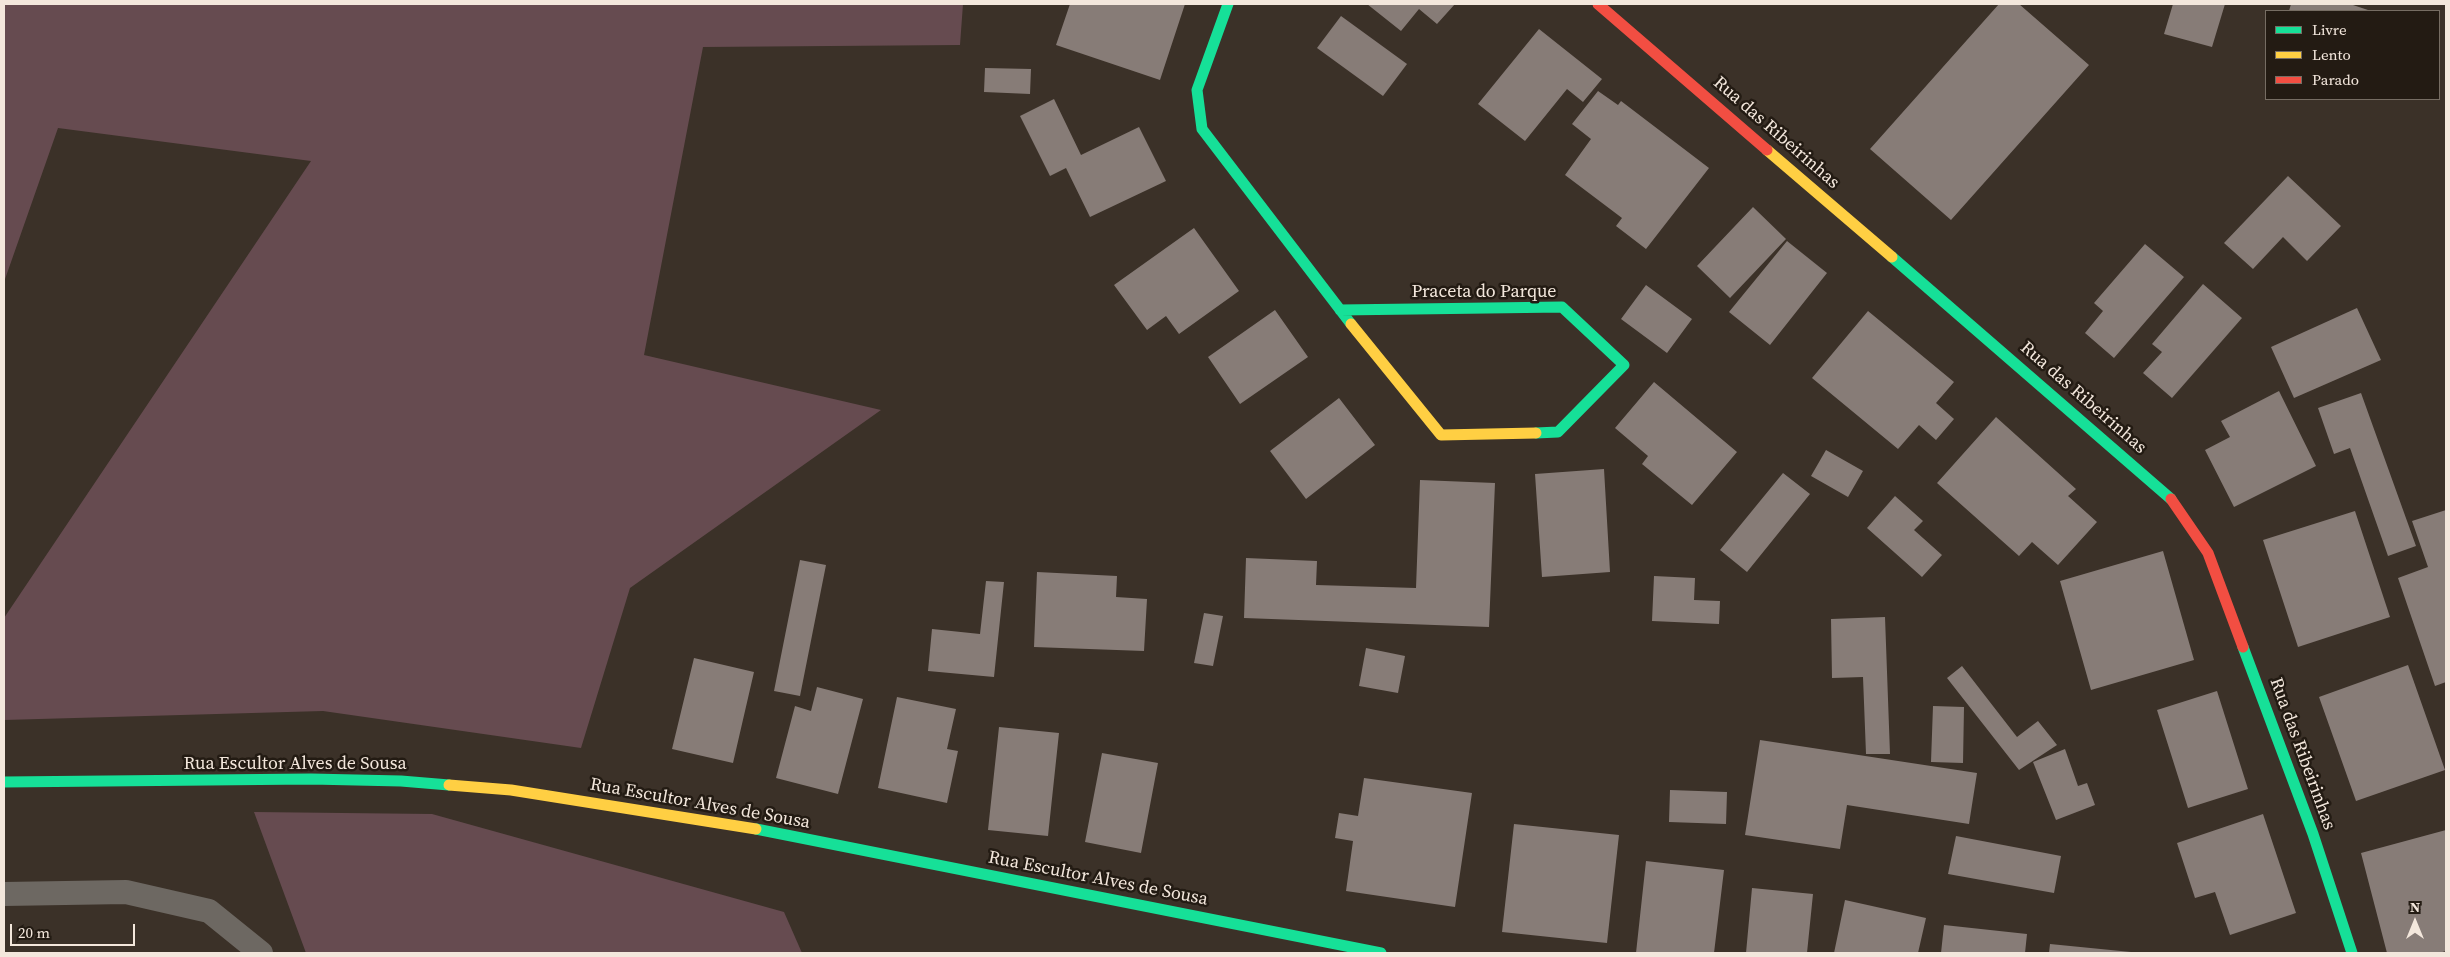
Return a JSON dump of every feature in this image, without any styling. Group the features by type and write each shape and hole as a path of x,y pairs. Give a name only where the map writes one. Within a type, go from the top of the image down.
{"street":[{"name":"Praceta do Parque","path":"1228,4 1196,90 1202,129 1340,310 1441,435 1558,432 1624,365 1562,307 1340,310"},
{"name":"Rua das Ribeirinhas","path":"1598,4 2169,495 2208,554 2313,834 2352,953"},
{"name":"Rua Escultor Alves de Sousa","path":"4,782 311,779 401,781 511,790 735,825 1381,953"}],"lane":[{"path":"4,894 126,892 190,906 209,911 261,953"}],"shaded area":[{"path":"4,4 963,4 960,45 703,47 644,355 881,410 630,588 581,748 323,711 4,720 4,618 311,161 58,128 4,282"},
{"path":"254,812 432,814 784,912 802,953 306,953"}],"building":[{"path":"1070,4 1185,4 1160,80 1056,45"},
{"path":"1367,4 1455,4 1437,24 1419,9 1401,31"},
{"path":"1999,4 2019,4 2089,65 1951,220 1870,149"},
{"path":"2173,4 2225,4 2212,47 2164,34"},
{"path":"2291,4 2350,4 2368,10 2289,10"},
{"path":"1341,16 1407,64 1383,96 1317,48"},
{"path":"1539,29 1602,79 1583,102 1567,89 1525,141 1478,104"},
{"path":"985,68 1031,69 1030,94 984,92"},
{"path":"1598,91 1618,105 1621,101 1709,168 1646,249 1616,226 1622,218 1565,175 1591,139 1572,124"},
{"path":"1054,99 1081,155 1139,127 1166,181 1090,217 1066,168 1050,176 1020,116"},
{"path":"2288,176 2341,226 2307,261 2283,237 2253,269 2224,243"},
{"path":"1753,207 1786,239 1730,298 1697,266"},
{"path":"1194,228 1239,291 1179,334 1166,316 1147,330 1114,285"},
{"path":"1787,241 1827,273 1770,345 1729,312"},
{"path":"2145,244 2184,277 2114,358 2085,333 2103,311 2094,303"},
{"path":"2203,284 2242,318 2172,398 2143,373 2162,352 2152,344"},
{"path":"1646,285 1692,319 1667,353 1621,319"},
{"path":"2357,308 2381,360 2294,398 2271,347"},
{"path":"1275,310 1308,357 1240,404 1208,357"},
{"path":"1868,311 1954,382 1936,403 1954,419 1936,440 1919,425 1898,449 1812,378"},
{"path":"1654,382 1737,452 1692,505 1642,464 1648,456 1615,428"},
{"path":"2279,391 2316,466 2234,507 2205,450 2230,437 2221,421"},
{"path":"2361,393 2416,546 2388,556 2350,448 2334,454 2318,408"},
{"path":"1339,398 1375,445 1306,499 1270,451"},
{"path":"1996,417 2076,489 2068,496 2097,522 2058,565 2032,542 2019,556 1937,483"},
{"path":"1826,450 1863,471 1848,497 1811,476"},
{"path":"1604,469 1610,572 1542,577 1535,474"},
{"path":"1783,473 1810,494 1747,572 1720,550"},
{"path":"1420,480 1495,483 1489,627 1244,618 1246,558 1317,561 1316,585 1416,588"},
{"path":"1895,496 1923,521 1914,530 1942,555 1922,577 1867,528"},
{"path":"2446,510 2446,682 2435,686 2398,578 2428,567 2412,521"},
{"path":"2355,511 2390,617 2298,647 2263,540"},
{"path":"2163,551 2194,660 2091,690 2060,581"},
{"path":"800,560 826,565 800,696 774,691"},
{"path":"1037,572 1117,576 1116,597 1147,599 1144,651 1034,647"},
{"path":"1654,576 1695,578 1694,600 1720,601 1719,624 1652,621"},
{"path":"986,581 1004,582 994,677 928,671 932,629 980,634"},
{"path":"1204,613 1223,616 1213,666 1194,663"},
{"path":"1885,617 1890,754 1866,754 1863,677 1832,678 1831,619"},
{"path":"1366,648 1405,656 1398,693 1359,686"},
{"path":"694,658 754,672 733,763 672,749"},
{"path":"2408,665 2445,770 2356,801 2319,697"},
{"path":"1962,666 2017,737 2038,721 2057,745 2019,770 1947,678"},
{"path":"817,687 863,699 838,794 776,778 795,706 811,711"},
{"path":"2217,691 2248,789 2188,808 2157,710"},
{"path":"897,697 956,709 947,749 958,751 947,803 878,788"},
{"path":"1933,706 1964,707 1963,763 1931,762"},
{"path":"999,727 1059,733 1048,836 988,830"},
{"path":"1760,740 1977,773 1969,824 1847,805 1840,849 1745,835"},
{"path":"2065,749 2078,786 2087,783 2095,805 2056,820 2033,762"},
{"path":"1102,753 1158,763 1141,853 1085,842"},
{"path":"1364,778 1472,793 1455,907 1346,891 1353,841 1335,838 1339,813 1358,816"},
{"path":"1670,790 1727,792 1726,824 1669,822"},
{"path":"2263,814 2296,913 2230,935 2215,892 2195,898 2177,843"},
{"path":"1514,824 1619,835 1607,943 1502,932"},
{"path":"2446,830 2446,951 2439,953 2387,953 2361,853"},
{"path":"1956,836 2061,856 2054,893 1948,874"},
{"path":"1646,861 1724,870 1714,953 1636,953"},
{"path":"1752,888 1813,894 1807,953 1746,953"},
{"path":"1845,900 1926,918 1918,953 1834,953"},
{"path":"1944,925 2027,934 2025,953 1941,953"},
{"path":"2050,944 2131,952 2131,953 2049,953"}],"traffic: fast":[{"path":"1228,4 1197,90 1202,129 1351,324"},
{"path":"1892,257 2171,499"},
{"path":"1340,310 1562,307 1624,365 1558,432 1536,433"},
{"path":"2243,647 2313,834 2352,953"},
{"path":"4,782 311,779 401,781 449,785"},
{"path":"756,829 1381,953"}],"traffic: slow":[{"path":"1767,150 1892,257"},
{"path":"1351,324 1441,435 1536,433"},
{"path":"449,785 511,790 756,829"}],"traffic: jam":[{"path":"1598,4 1767,150"},
{"path":"2171,499 2208,553 2243,647"}]}
